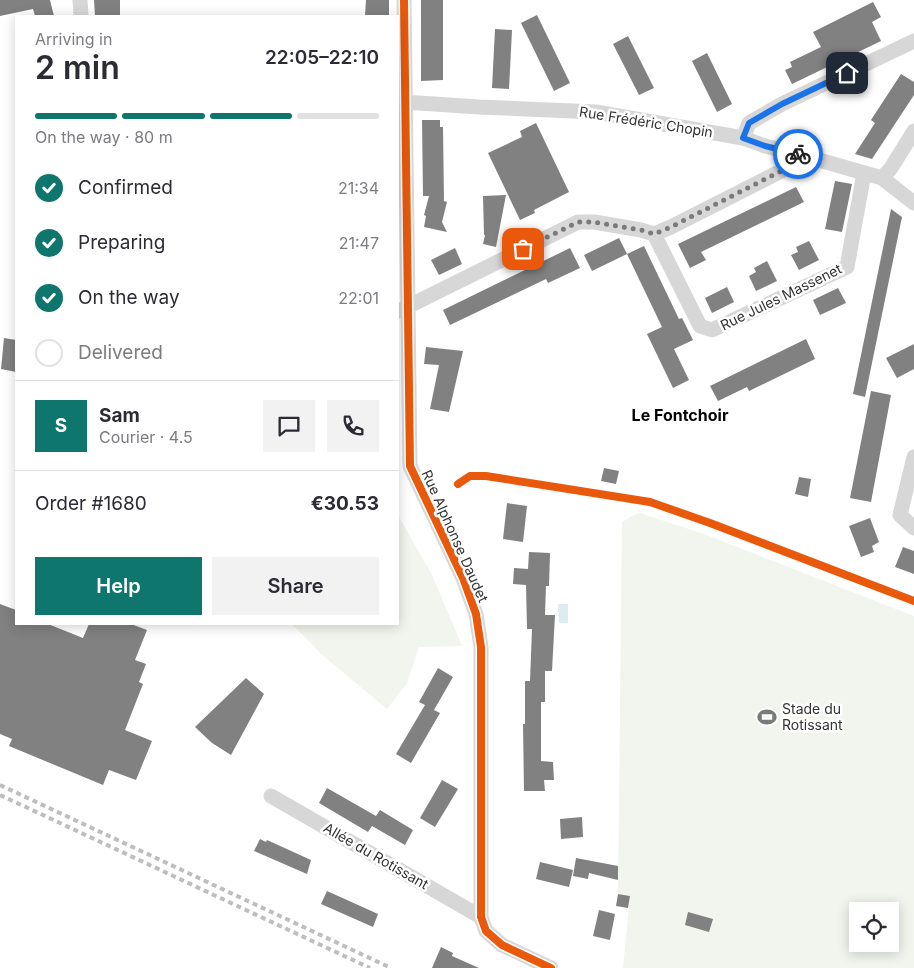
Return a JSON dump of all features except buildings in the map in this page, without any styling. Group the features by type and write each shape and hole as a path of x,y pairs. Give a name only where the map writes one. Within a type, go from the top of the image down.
{"street":[{"path":"80,0 81,15"},
{"name":"Rue Alphonse Daudet","path":"404,0 403,310 410,466 463,578 476,614 481,647 481,916 486,931 502,945 550,968"},
{"path":"743,138 749,123 757,118 914,42"},
{"name":"Rue Frédéric Chopin","path":"404,102 596,112 743,138 765,146 882,178"},
{"path":"914,131 891,168 882,178 914,203"},
{"path":"403,310 578,222 594,222 654,234 789,167 798,154"},
{"name":"Rue Jules Massenet","path":"654,234 700,326 712,330 847,267 864,173"},
{"path":"914,458 900,515 914,528"},
{"name":"Allée du Rotissant","path":"271,796 481,916"}],"shaded area":[{"name":"Stade du Rotissant","path":"640,513 701,533 914,616 914,968 623,968 630,896 618,893 622,522"},
{"path":"399,517 432,575 462,646 419,647 407,683 387,709 321,654 293,625 399,625"},
{"path":"558,604 568,604 568,623 559,623"}],"railway":[{"path":"0,785 391,968"},
{"path":"0,795 370,968"}],"cycle path":[{"path":"404,0 410,466 463,578 476,614 481,647 481,917 486,931 502,945 551,968"},
{"path":"458,484 470,476 486,476 650,502 914,601"}],"way so far":[{"path":"523,249 578,222 594,222 654,234 789,167 798,154"}],"place":[{"name":"Stade du Rotissant","path":"767,717"}],"district":[{"name":"Le Fontchoir","path":"680,415"}],"route":[{"path":"798,154 765,146 743,138 749,123 782,104 847,73"}]}
